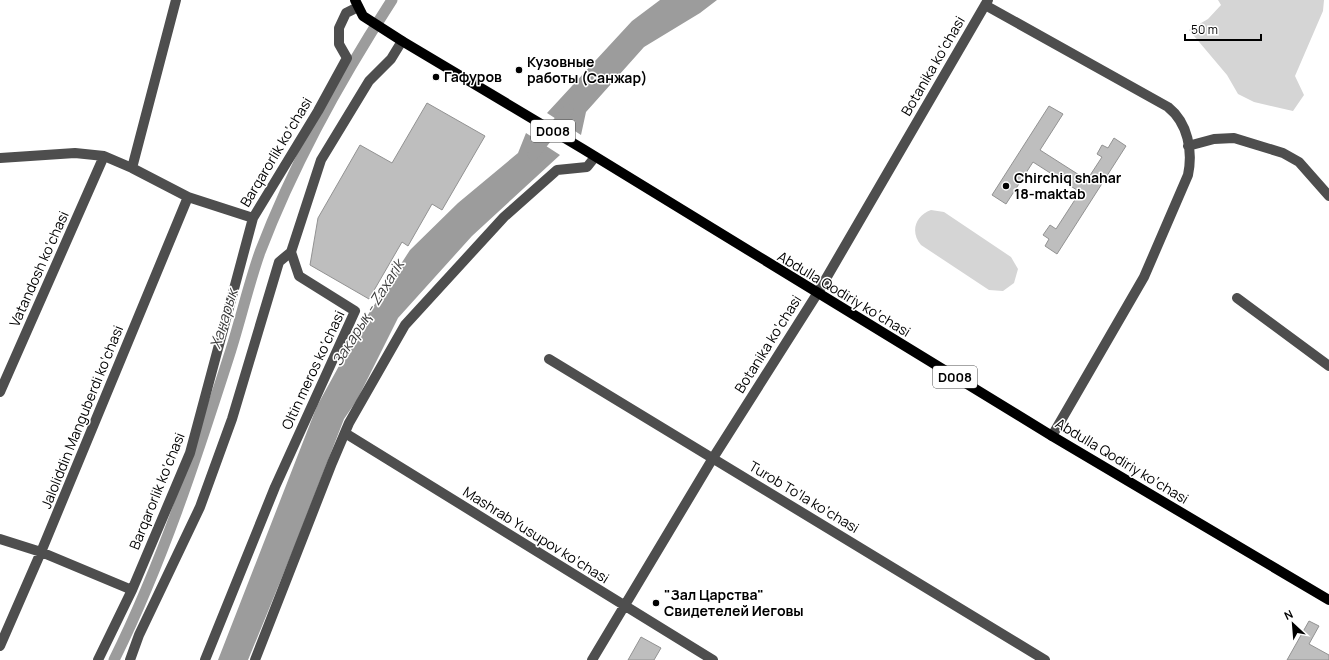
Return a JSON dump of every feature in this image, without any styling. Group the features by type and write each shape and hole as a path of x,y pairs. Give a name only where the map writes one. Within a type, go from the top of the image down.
{"main road":[{"name":"Abdulla Qodiriy ko‘chasi","path":"358,7 402,41 583,149 817,294 1052,436 1329,600"}],"street":[{"path":"132,168 176,0"},
{"path":"987,2 1168,107 1182,124 1188,146 1188,175 1144,277 1052,436"},
{"name":"Botanika ko‘chasi","path":"592,660 713,458 817,294 987,2"},
{"name":"Barqarorlik ko‘chasi","path":"98,660 132,590 190,453 253,218 318,111 347,58 339,44 339,28 346,13 358,7"},
{"path":"130,660 142,628 200,507 232,419 279,262 291,252 322,160 369,81 391,59 402,41"},
{"path":"1188,146 1214,139 1234,138 1283,153 1299,162 1329,196"},
{"path":"0,158 75,154 104,156 132,168 188,197 253,218"},
{"name":"Vatandosh ko‘chasi","path":"0,392 104,156"},
{"path":"255,660 345,433 405,325 504,217 551,175 557,170 587,167 595,157"},
{"name":"Jaloliddin Manguberdi ko‘chasi","path":"0,646 41,552 188,197"},
{"name":"Oltin meros ko‘chasi","path":"205,660 275,487 356,311 299,276 291,252"},
{"path":"1237,298 1329,366"},
{"name":"Turob To‘la ko‘chasi","path":"549,359 1045,660"},
{"name":"Mashrab Yusupov ko‘chasi","path":"345,433 713,660"},
{"path":"0,539 41,552 132,590"}],"shaded area":[{"path":"660,0 717,0 700,13 644,47 586,112 581,135 547,113 632,21"},
{"path":"1218,0 1324,0 1323,11 1295,76 1304,95 1293,111 1254,102 1238,94 1227,75 1189,30 1208,19 1221,5"},
{"path":"526,133 560,155 472,236 398,318 357,400 344,419 296,543 248,660 218,660 317,406 362,324 410,250 458,203 518,153"},
{"path":"931,210 944,212 1011,257 1018,269 1014,283 1003,291 989,290 921,245 916,235 916,225 921,216"}],"building":[{"path":"427,103 485,136 442,210 432,204 408,246 402,242 369,299 310,265 318,218 360,145 392,163"},
{"path":"1049,106 1063,114 1040,150 1087,180 1102,157 1097,154 1102,145 1108,148 1114,138 1126,146 1057,254 1045,246 1049,239 1043,235 1050,225 1056,229 1080,192 1033,162 1006,204 992,195"},
{"path":"1309,621 1319,626 1309,644 1329,655 1329,660 1287,660"},
{"path":"641,637 661,648 654,660 628,660"}],"waterway":[{"name":"Ханарык","path":"114,660 148,586 177,510 229,356 260,252 273,219 303,154 336,91 392,0"},
{"name":"Закарық - Zaxarik","path":"533,155 568,110"}],"place":[{"name":"Кузовные работы (Санжар)","path":"519,70"},
{"name":"Гафуров","path":"436,77"},
{"name":"Chirchiq shahar 18-maktab","path":"1006,186"},
{"name":"\"Зал Царства\" Свидетелей Иеговы","path":"656,603"}]}
